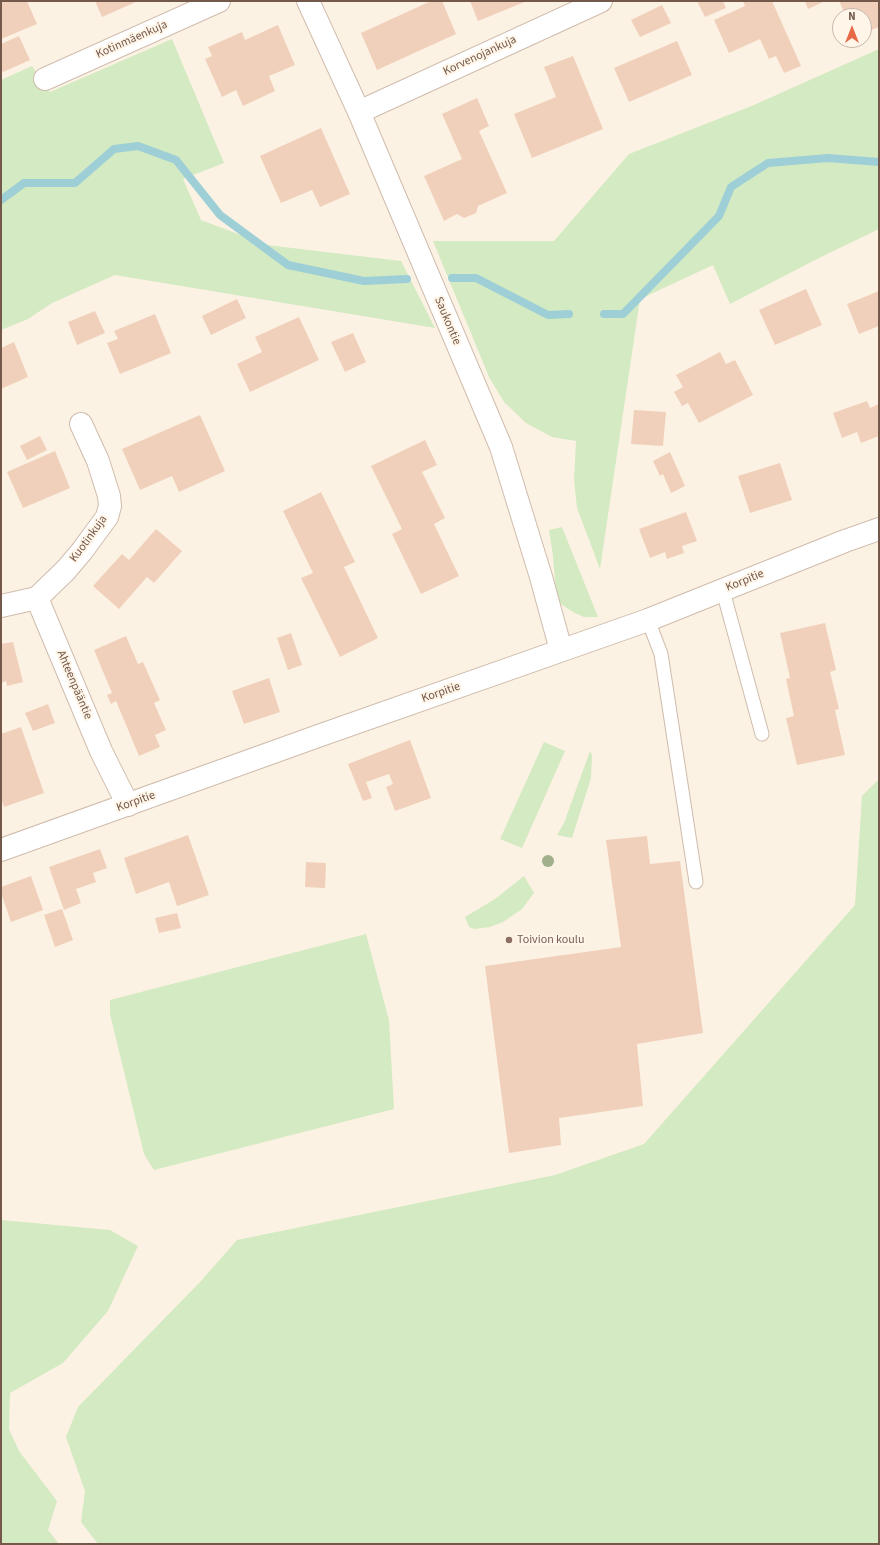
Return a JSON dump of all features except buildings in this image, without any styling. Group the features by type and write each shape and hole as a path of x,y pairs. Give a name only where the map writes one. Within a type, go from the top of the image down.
{"street":[{"name":"Kotinmäenkuja","path":"45,79 219,1"},
{"name":"Saukontie","path":"308,1 358,112 501,447 541,577 561,650"},
{"name":"Korvenojankuja","path":"358,112 601,1"},
{"name":"Kuotinkuja","path":"37,598 66,570 82,551 107,517 110,506 109,496 98,461 81,424"},
{"name":"Korpitie","path":"1,850 320,735 648,620 845,541 879,530"},
{"path":"1,606 37,598"},
{"name":"Ahteenpääntie","path":"37,598 101,751 128,805"}],"lane":[{"path":"723,591 762,734"},
{"path":"648,620 661,654 696,882"}],"green space":[{"path":"172,39 224,163 183,179 201,220 267,245 401,261 435,328 115,275 52,303 28,319 1,330 1,80 32,66 50,92"},
{"path":"879,49 879,229 730,304 713,265 640,299 600,569 577,508 574,480 576,441 552,437 526,423 504,402 489,377 433,241 554,241 629,154 754,105"},
{"path":"562,527 598,617 584,617 573,612 561,604 556,594 549,530"},
{"path":"544,742 565,751 522,848 500,839"},
{"path":"590,751 592,755 591,778 572,838 557,835 564,823"},
{"path":"879,779 879,1544 98,1544 81,1522 85,1491 66,1437 78,1407 201,1281 237,1240 555,1175 644,1144 855,905 862,796"},
{"path":"524,876 534,893 522,909 503,922 490,927 474,929 469,927 465,917 495,899"},
{"path":"366,934 389,1020 394,1109 154,1170 144,1154 110,1014 110,1000"},
{"path":"1,1220 110,1230 138,1246 108,1311 63,1363 10,1393 9,1429 19,1451 57,1501 48,1530 59,1544 3,1544 1,1540"}],"waterway":[{"path":"1,200 24,183 75,183 114,149 138,146 176,160 220,215 288,265 364,281 407,279"},
{"path":"604,314 623,314 719,216 731,187 768,163 828,158 879,162"},
{"path":"452,278 476,278 548,315 569,314"}],"place":[{"name":"Toivion koulu","path":"509,940"}]}
